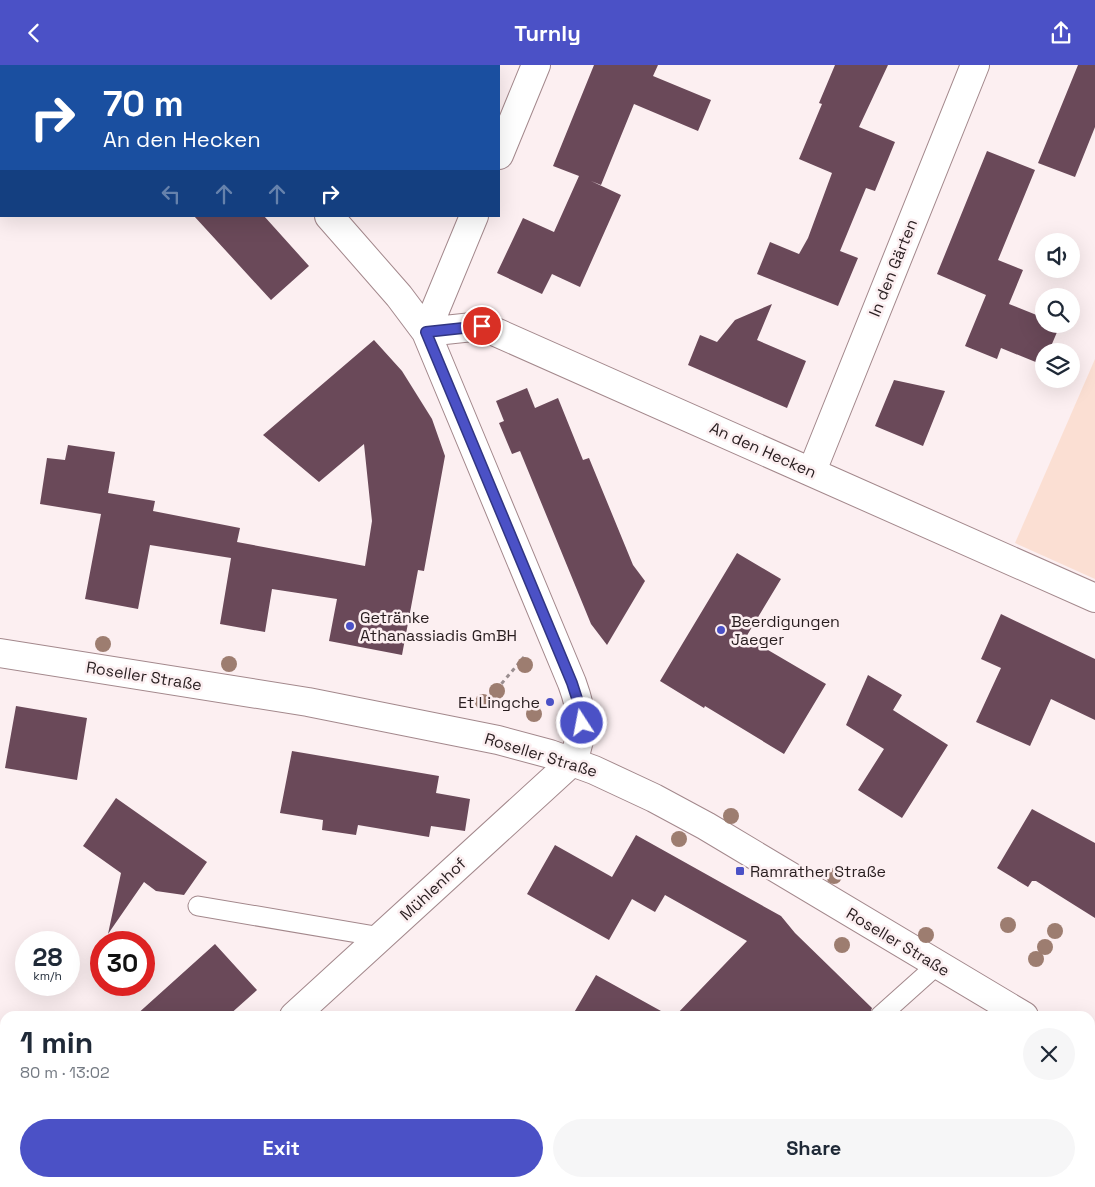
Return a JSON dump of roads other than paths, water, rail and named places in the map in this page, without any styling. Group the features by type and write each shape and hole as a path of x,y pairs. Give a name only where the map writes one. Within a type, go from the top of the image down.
{"street":[{"path":"500,153 536,65"},
{"name":"In den Gärten","path":"812,471 975,65"},
{"path":"331,217 400,296 426,332 572,683 582,717 580,737 572,761"},
{"path":"426,332 474,217"},
{"name":"An den Hecken","path":"426,332 482,326 1095,598"},
{"name":"Roseller Straße","path":"0,653 308,702 462,731 572,761 654,798 706,826 1015,1011"},
{"name":"Mühlenhof","path":"300,1011 572,761"}],"lane":[{"path":"198,907 381,937"},
{"path":"885,1011 936,965"}],"place":[{"name":"Getränke Athanassiadis GmBH","path":"350,626"},
{"name":"Beerdigungen Jaeger","path":"721,630"},
{"name":"Et Lingche","path":"550,702"},
{"name":"Ramrather Straße","path":"740,871"}]}
